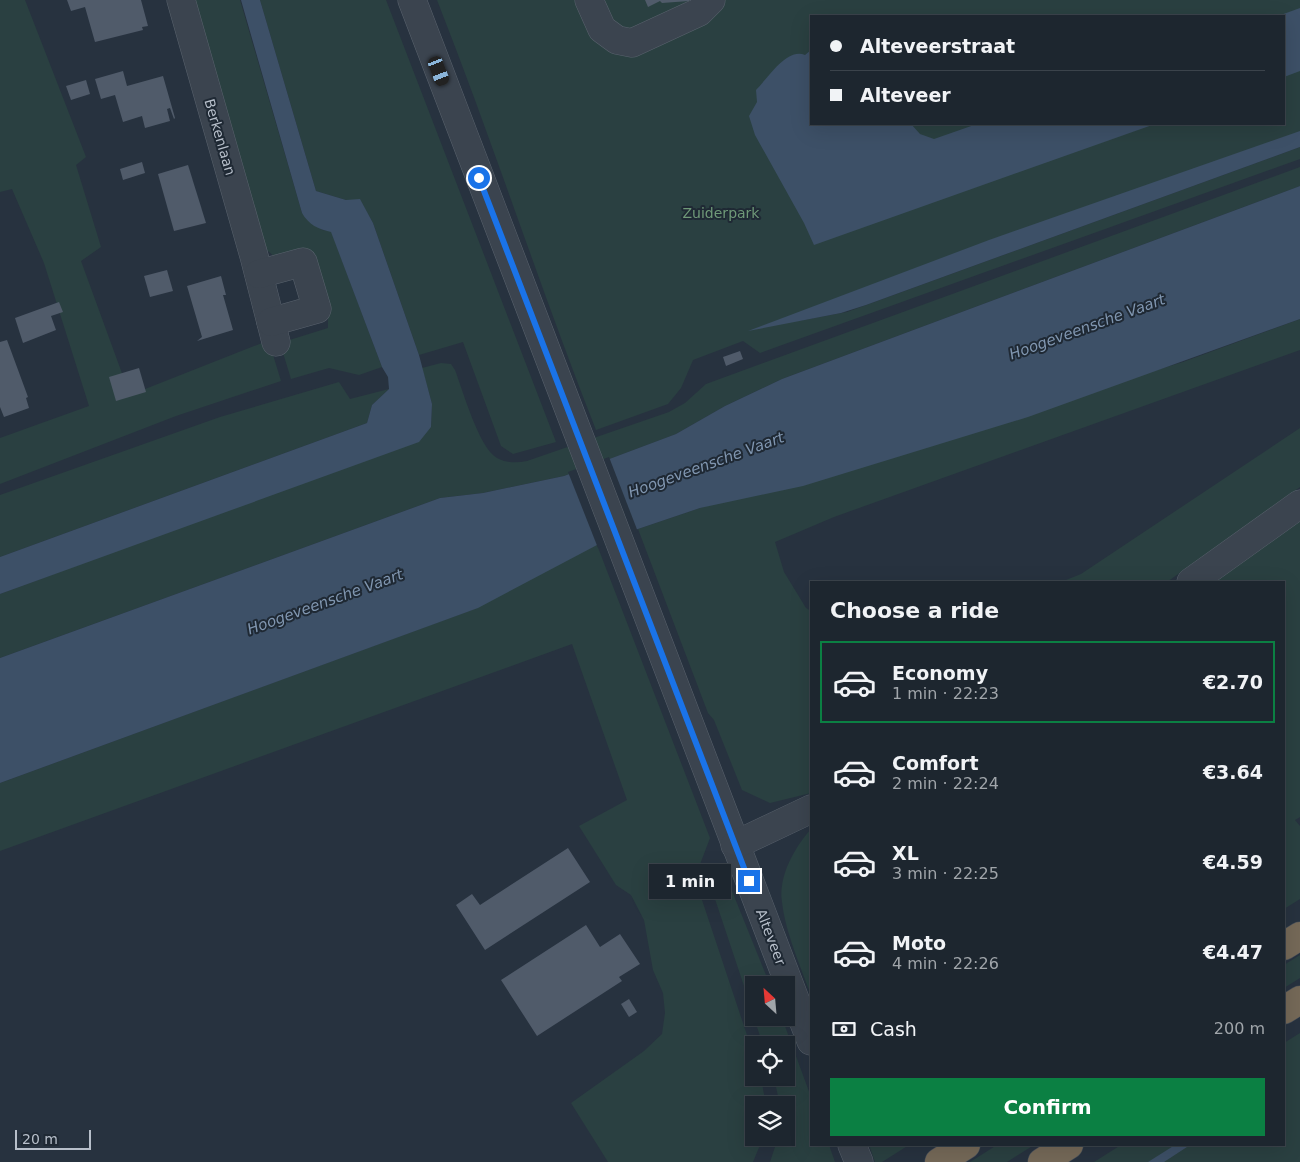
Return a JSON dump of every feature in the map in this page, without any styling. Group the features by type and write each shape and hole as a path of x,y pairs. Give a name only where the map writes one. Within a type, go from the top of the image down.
{"highway":[{"path":"1285,945 1300,936"},
{"path":"1285,1009 1300,1000"},
{"path":"939,1162 964,1146"},
{"path":"1042,1162 1067,1146"}],"street":[{"name":"Berkenlaan","path":"181,0 259,274 273,332 317,309 303,262 259,274"},
{"name":"Alteveer","path":"412,0 574,427 810,1037"},
{"path":"589,0 602,29 617,40 632,43 699,12 711,0"},
{"path":"1192,581 1300,504"},
{"path":"735,845 810,810"},
{"path":"852,1146 858,1162"}],"green space":[{"path":"0,0 25,0 86,157 76,165 101,247 81,261 127,387 135,393 262,343 270,345 281,381 176,416 0,484 0,438 89,406 44,263 12,189 0,192"},
{"path":"194,0 240,0 302,213 322,230 331,231 382,367 359,375 329,368 291,379 280,343 328,328 328,320 309,251 275,257 261,245"},
{"path":"260,0 386,0 556,442 513,454 501,446 463,342 419,355 373,223 360,200 346,200 316,191"},
{"name":"Zuiderpark","path":"437,0 1300,0 1300,134 798,321 847,312 1300,147 1300,159 760,353 743,341 693,360 681,388 668,404 596,430 555,323"},
{"path":"1300,167 1300,186 782,379 725,406 676,434 564,476 483,493 440,498 0,658 0,594 148,539 431,427 432,404 422,368 441,363 451,364 478,431 490,452 504,461 527,461 669,412 685,403 706,384"},
{"path":"1300,319 1300,350 834,517 775,542 784,572 806,608 810,610 810,793 770,803 742,790 714,720 708,713 638,529 700,508 1183,362"},
{"path":"339,382 350,399 389,389 372,405 367,423 0,557 0,495 220,417"},
{"path":"1300,428 1300,487 1168,581 1064,581 1081,574"},
{"path":"1300,521 1300,817 1295,820 1300,826 1300,899 1285,908 1285,581 1214,581"},
{"path":"597,545 710,838 699,867 698,888 747,1036 745,1036 745,1086 762,1086 764,1096 745,1096 745,1146 760,1146 753,1162 608,1162 571,1103 644,1051 662,1034 665,1013 663,993 653,970 644,920 631,895 616,885 579,826 627,800 572,644 0,851 0,783 477,608 534,559"},
{"path":"810,830 810,992 790,937 781,892 785,872 799,844"},
{"path":"724,871 766,976 745,976 745,989 715,899 716,880"},
{"path":"1300,955 1300,978 1285,987 1285,964"},
{"path":"757,1026 785,1026 789,1036 760,1036"},
{"path":"1300,1033 1300,1162 1094,1162 1119,1146 1285,1146 1285,1042"},
{"path":"795,1053 810,1094 810,1146 829,1146 835,1162 770,1162 775,1146 795,1146 795,1096 778,1096 776,1086 795,1086"},
{"path":"869,1146 907,1146 882,1162 875,1162"},
{"path":"995,1146 1032,1146 1007,1162 970,1162"}],"water":[{"path":"241,0 260,0 316,191 346,200 360,199 373,223 419,355 432,404 431,427 419,442 0,594 0,557 367,423 372,405 389,389 388,377 382,367 331,232 314,226 302,213"},
{"path":"1300,8 1300,71 1285,77 1285,15 1281,15"},
{"path":"810,51 810,125 912,125 920,134 934,139 974,125 1152,125 814,245 804,223 755,135 749,116 757,102 756,90 778,65 791,55 805,55"},
{"path":"1300,131 1300,147 866,305 841,313 748,331 989,240"},
{"name":"Hoogeveensche Vaart","path":"1300,186 1300,319 1028,417 803,486 700,508 638,529 597,545 478,608 0,783 0,658 440,498 483,493 564,476 676,434 725,406 782,379"},
{"path":"1173,1146 1188,1146 1164,1162 1148,1162"}],"pier":[{"path":"609,457 638,532 598,548 568,472"}],"building":[{"path":"67,0 141,0 148,26 142,27 143,30 95,42 85,7 71,11"},
{"path":"645,0 689,1 662,3 660,1 648,7"},
{"path":"123,71 127,86 163,76 175,118 170,108 167,109 170,121 145,128 142,116 123,122 115,95 101,99 95,79"},
{"path":"86,80 90,94 71,100 66,86"},
{"path":"142,162 145,173 123,180 120,169"},
{"path":"188,165 206,223 174,231 158,174"},
{"path":"167,270 173,291 150,297 144,276"},
{"path":"221,276 226,295 223,295 233,330 197,341 202,337 187,286"},
{"path":"59,302 63,312 51,316 56,330 23,343 15,318"},
{"path":"7,340 28,397 26,398 29,408 4,417 0,407 0,342"},
{"path":"740,351 743,359 726,366 723,357"},
{"path":"139,368 146,392 116,401 109,377"},
{"path":"568,848 590,882 485,950 456,905 472,894 480,905"},
{"path":"586,925 600,947 620,934 640,964 619,977 622,981 537,1036 501,980"},
{"path":"629,999 637,1012 629,1017 621,1004"}],"route":[{"path":"479,178 749,881"}]}
